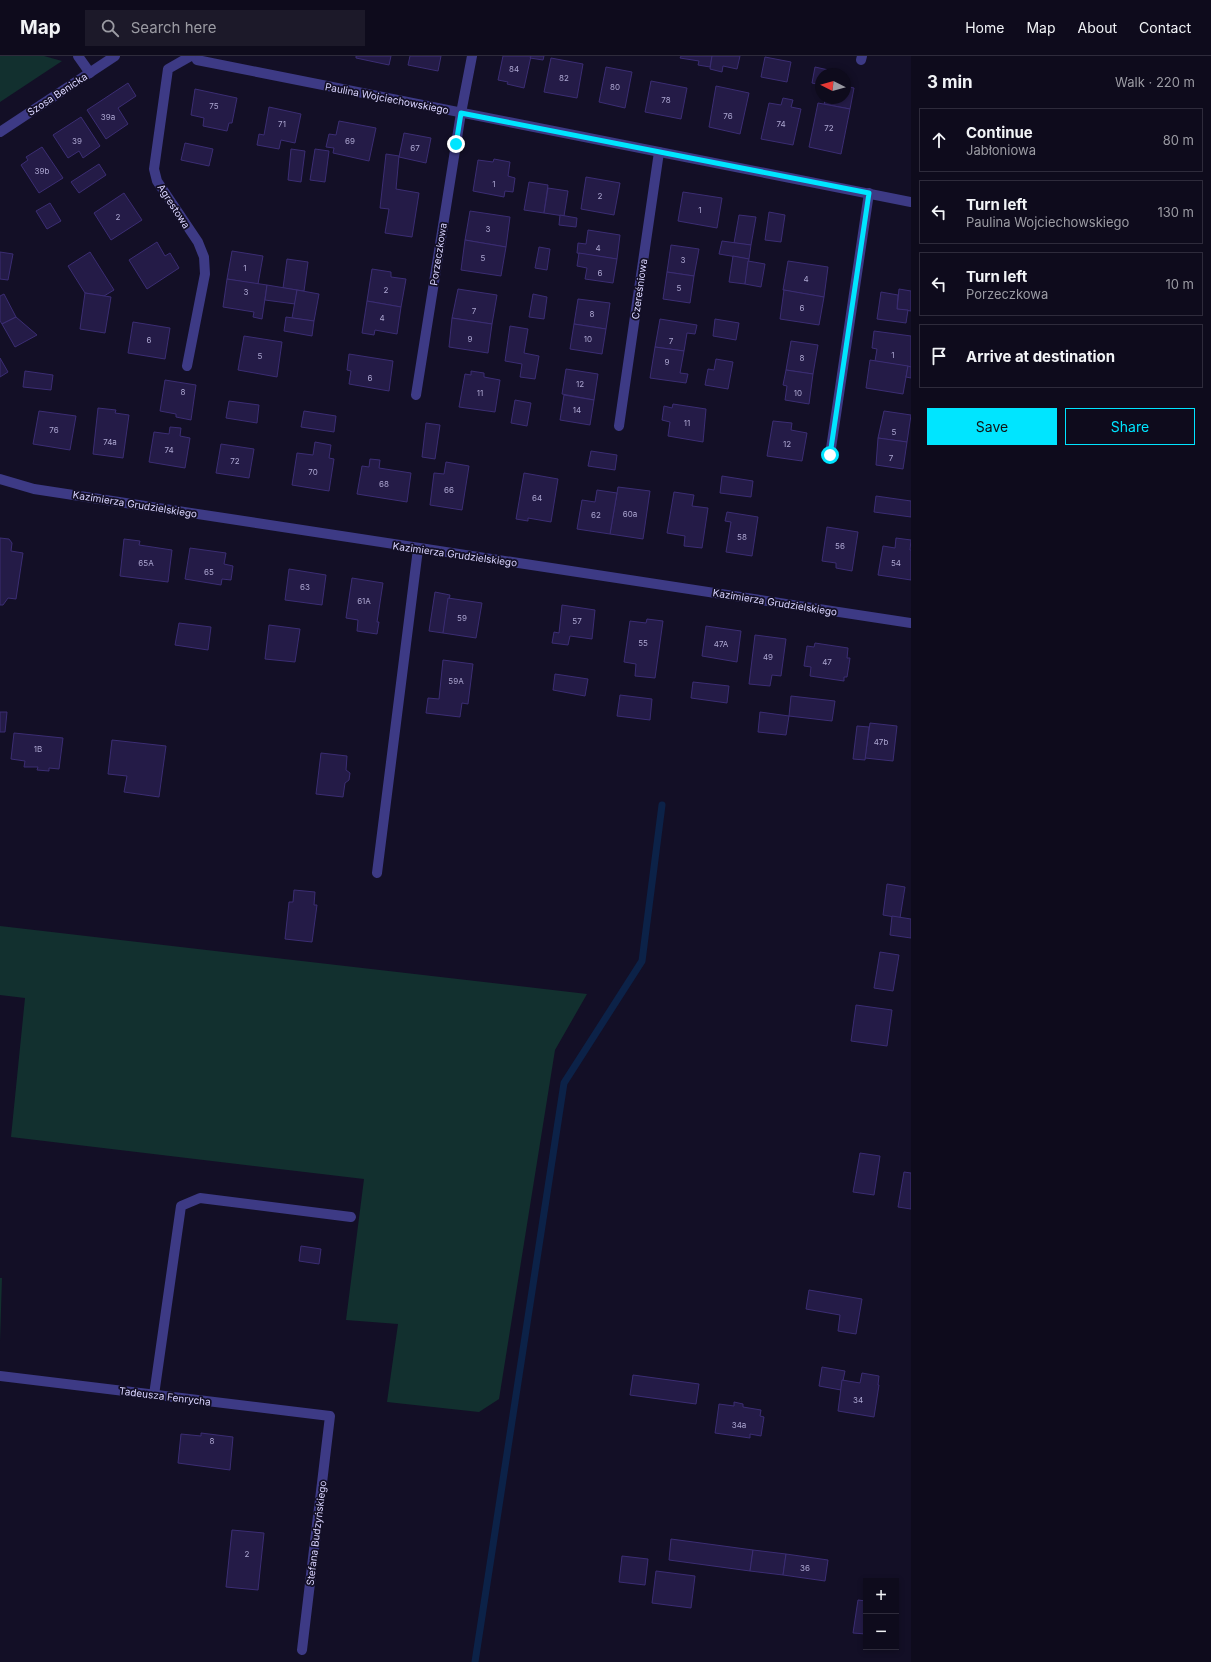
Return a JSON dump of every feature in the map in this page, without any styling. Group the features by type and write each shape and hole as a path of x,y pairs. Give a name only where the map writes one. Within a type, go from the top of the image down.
{"street":[{"path":"78,56 90,73"},
{"name":"Szosa Benicka","path":"0,132 115,56"},
{"name":"Agrestowa","path":"187,366 205,274 204,257 198,242 157,180 154,169 168,69 191,56"},
{"name":"Paulina Wojciechowskiego","path":"195,56 197,60 911,202"},
{"name":"Porzeczkowa","path":"416,395 461,113 472,56"},
{"name":"Czereśniowa","path":"619,426 659,152"},
{"path":"830,455 869,193"},
{"name":"Kazimierza Grudzielskiego","path":"0,479 34,489 418,549 911,623"},
{"path":"377,873 418,549"},
{"path":"154,1395 181,1206 200,1198 351,1216"},
{"name":"Tadeusza Fenrycha","path":"0,1376 330,1416"},
{"name":"Stefana Budzyńskiego","path":"302,1650 330,1416"}],"green space":[{"path":"0,56 44,56 62,61 0,102"},
{"path":"0,926 587,994 555,1050 499,1399 479,1412 387,1402 398,1324 346,1320 364,1179 11,1137 25,998 0,995"},
{"path":"0,1278 2,1278 0,1341"}],"building":[{"path":"356,56 391,56 389,65 356,58"},
{"path":"410,56 441,56 438,71 408,65"},
{"path":"503,56 531,56 524,88 498,80"},
{"path":"531,56 544,56 543,60 530,58"},
{"path":"681,56 712,56 710,67 698,65 699,61 680,58"},
{"path":"712,56 740,56 737,69 723,66 722,72 710,69"},
{"path":"765,57 791,62 787,82 761,77"},
{"path":"551,58 583,64 577,98 544,92"},
{"path":"606,67 632,72 625,108 599,102"},
{"path":"815,67 820,68 815,68 815,84 812,83"},
{"path":"651,81 687,88 681,119 645,112"},
{"path":"128,83 136,96 118,108 128,124 106,139 87,110"},
{"path":"716,86 749,93 740,134 709,127"},
{"path":"851,87 854,88 851,104"},
{"path":"195,89 237,98 232,123 229,123 227,131 203,126 204,118 191,115"},
{"path":"783,98 793,100 791,107 801,109 793,145 761,139 769,103 781,105"},
{"path":"818,104 850,109 841,154 809,147"},
{"path":"824,104 851,104 850,109"},
{"path":"269,107 301,114 295,143 281,140 279,149 257,145 259,134 264,135"},
{"path":"81,117 100,146 83,158 79,151 68,158 53,135"},
{"path":"339,121 376,128 369,161 333,153 334,148 326,147 329,134 336,135"},
{"path":"404,133 431,138 426,163 399,157"},
{"path":"185,143 213,149 209,166 181,160"},
{"path":"42,147 63,178 39,193 21,165 28,160 26,157"},
{"path":"291,149 305,151 301,182 288,180"},
{"path":"315,149 329,151 325,182 310,180"},
{"path":"386,154 399,156 396,189 419,193 412,237 385,233 389,209 380,208"},
{"path":"494,159 510,162 508,176 515,178 513,192 505,191 504,197 473,191 478,160 493,162"},
{"path":"99,164 106,175 79,193 71,182"},
{"path":"586,177 620,183 614,215 581,209"},
{"path":"529,182 548,185 544,213 524,210"},
{"path":"548,188 568,191 564,216 544,213"},
{"path":"683,192 722,198 717,228 678,221"},
{"path":"124,193 142,220 111,240 94,213"},
{"path":"50,203 61,221 47,229 36,211"},
{"path":"470,211 510,217 506,247 465,240"},
{"path":"769,212 785,215 781,242 765,240"},
{"path":"560,215 577,218 576,227 559,225"},
{"path":"739,215 756,217 751,245 734,243"},
{"path":"588,230 620,235 617,259 577,253 578,243 586,244"},
{"path":"465,240 506,247 501,276 461,270"},
{"path":"722,241 751,245 749,259 719,254"},
{"path":"157,242 165,256 170,253 179,268 147,289 129,260"},
{"path":"671,245 699,249 694,276 667,272"},
{"path":"539,247 550,249 547,270 535,268"},
{"path":"232,251 263,256 258,284 227,279"},
{"path":"0,252 13,254 8,280 0,279"},
{"path":"90,252 114,290 104,296 85,293 68,266"},
{"path":"579,253 617,259 613,283 585,279 587,268 577,266"},
{"path":"733,256 749,259 745,284 729,282"},
{"path":"287,259 308,262 304,291 283,288"},
{"path":"748,261 765,264 761,287 745,284"},
{"path":"788,261 828,267 824,297 783,290"},
{"path":"372,269 391,272 391,277 406,279 401,307 367,301"},
{"path":"667,272 694,276 690,303 663,299"},
{"path":"227,279 267,285 262,319 253,317 254,312 223,307"},
{"path":"267,285 297,290 295,304 265,300"},
{"path":"458,289 497,295 492,324 452,318"},
{"path":"899,289 911,291 911,311 897,309"},
{"path":"297,290 319,294 314,321 292,318"},
{"path":"784,290 824,297 819,325 780,319"},
{"path":"881,292 898,295 897,309 908,310 906,323 877,319"},
{"path":"85,293 111,297 105,333 80,329"},
{"path":"4,294 16,317 2,324 0,321 0,296"},
{"path":"533,294 547,297 544,319 529,317"},
{"path":"578,299 610,303 606,329 574,324"},
{"path":"367,301 401,307 397,334 375,330 374,335 362,333"},
{"path":"16,317 37,335 15,347 2,324"},
{"path":"286,317 314,321 312,336 284,331"},
{"path":"452,318 492,324 488,353 449,347"},
{"path":"660,319 697,325 695,334 687,333 684,351 655,347"},
{"path":"715,319 739,323 736,340 713,336"},
{"path":"133,322 170,328 165,359 128,353"},
{"path":"574,324 606,329 602,354 570,349"},
{"path":"510,326 528,329 524,353 539,356 535,379 520,377 522,364 505,361"},
{"path":"874,331 911,336 911,367 875,361 877,349 872,348"},
{"path":"244,336 282,342 277,377 238,370"},
{"path":"791,341 818,345 813,374 786,370"},
{"path":"655,347 684,351 680,373 688,374 686,383 650,378"},
{"path":"349,354 393,361 389,391 349,384 351,371 347,370"},
{"path":"0,358 8,372 0,377"},
{"path":"716,359 733,362 728,389 705,385 708,369 714,370"},
{"path":"870,360 908,366 903,394 866,388"},
{"path":"908,366 911,367 911,378 906,377"},
{"path":"566,369 598,374 594,400 562,394"},
{"path":"786,370 813,374 809,404 785,400 787,386 783,385"},
{"path":"25,371 53,375 51,390 23,387"},
{"path":"471,371 484,373 484,377 500,380 495,412 459,407 465,374 471,375"},
{"path":"165,380 196,385 191,420 176,417 176,414 160,411"},
{"path":"564,395 594,400 590,425 560,420"},
{"path":"515,400 531,403 527,426 511,423"},
{"path":"229,401 259,405 257,423 226,418"},
{"path":"673,404 706,409 703,442 668,436 670,422 662,420 664,406 672,408"},
{"path":"98,408 116,410 115,413 129,415 123,458 93,454"},
{"path":"39,411 76,416 70,450 33,444"},
{"path":"304,411 336,416 334,432 301,427"},
{"path":"884,411 911,415 907,442 878,438"},
{"path":"773,421 792,423 791,430 807,433 802,461 767,456"},
{"path":"426,423 440,425 435,459 422,457"},
{"path":"170,427 181,428 180,436 190,438 185,468 149,462 154,432 169,434"},
{"path":"878,438 907,442 903,469 876,465"},
{"path":"315,442 331,445 329,458 334,459 329,491 292,485 297,453 313,455"},
{"path":"221,444 254,449 249,478 216,473"},
{"path":"591,451 617,455 615,470 588,466"},
{"path":"370,459 380,460 379,468 411,473 407,502 357,494 362,466 369,467"},
{"path":"446,462 469,466 462,510 430,505 434,473 444,474"},
{"path":"524,473 558,479 551,522 528,518 528,521 516,519"},
{"path":"722,476 753,481 751,497 720,493"},
{"path":"618,487 650,491 643,539 610,534"},
{"path":"597,490 617,493 610,534 577,529 582,500 595,502"},
{"path":"674,492 694,495 692,506 708,508 702,548 684,546 685,536 667,533"},
{"path":"876,496 911,501 911,517 874,512"},
{"path":"727,512 758,517 752,556 726,552 731,522 725,521"},
{"path":"827,527 858,532 852,571 836,568 836,563 822,561"},
{"path":"0,538 9,539 12,543 11,551 23,553 16,599 8,598 3,605 0,605"},
{"path":"896,538 911,540 911,580 878,575 883,546 895,548"},
{"path":"124,539 140,541 139,545 172,550 168,582 120,576"},
{"path":"190,548 226,553 224,564 233,566 231,580 222,579 221,585 185,579"},
{"path":"289,569 326,575 322,605 285,600"},
{"path":"352,578 383,583 377,622 379,622 377,634 357,631 358,620 346,618"},
{"path":"435,592 450,595 443,633 429,631"},
{"path":"448,598 482,603 476,638 443,633"},
{"path":"562,605 595,610 592,639 570,636 568,645 552,643 554,632 559,633"},
{"path":"647,619 663,621 655,678 635,676 636,664 624,662 630,621 646,623"},
{"path":"179,623 211,627 208,650 175,645"},
{"path":"269,625 300,629 295,662 265,659"},
{"path":"706,626 741,631 737,662 702,656"},
{"path":"755,635 786,639 781,676 772,675 770,686 749,684"},
{"path":"815,643 848,648 847,658 850,658 847,677 844,677 844,681 810,676 811,667 804,666 807,646 814,647"},
{"path":"443,660 473,664 468,704 462,703 460,717 426,713 428,698 439,699"},
{"path":"555,674 588,679 585,696 553,690"},
{"path":"693,682 729,686 727,703 691,698"},
{"path":"620,695 652,699 650,720 617,716"},
{"path":"791,696 835,701 832,721 789,716"},
{"path":"0,712 7,712 5,732 0,732"},
{"path":"760,712 789,716 786,735 758,732"},
{"path":"870,723 897,726 893,761 865,758"},
{"path":"857,726 869,727 865,760 853,759"},
{"path":"14,733 63,738 59,769 49,768 49,771 37,770 38,767 24,767 25,761 11,759"},
{"path":"112,740 166,746 159,797 124,792 127,776 108,774"},
{"path":"321,753 347,756 346,770 350,773 349,780 345,783 343,797 316,794"},
{"path":"887,884 905,887 900,918 883,915"},
{"path":"294,890 315,892 314,905 317,905 312,942 285,939 289,902 293,902"},
{"path":"892,916 911,919 911,938 890,935"},
{"path":"880,952 899,955 893,991 874,988"},
{"path":"856,1005 892,1010 887,1046 851,1041"},
{"path":"860,1153 880,1156 874,1195 853,1192"},
{"path":"904,1172 911,1173 911,1209 898,1207"},
{"path":"301,1246 321,1249 319,1264 299,1261"},
{"path":"809,1290 862,1299 856,1334 838,1331 840,1315 806,1309"},
{"path":"822,1367 845,1371 841,1390 819,1386"},
{"path":"862,1373 879,1376 874,1417 838,1411 842,1380 860,1383"},
{"path":"633,1375 699,1384 696,1404 630,1395"},
{"path":"734,1402 743,1404 743,1407 761,1410 760,1416 764,1417 761,1436 750,1434 750,1438 715,1433 719,1404 734,1406"},
{"path":"201,1433 233,1437 230,1470 178,1463 181,1434 201,1436"},
{"path":"232,1530 264,1533 258,1590 226,1587"},
{"path":"671,1539 753,1550 750,1571 669,1560"},
{"path":"753,1550 786,1554 783,1575 750,1571"},
{"path":"786,1554 828,1560 825,1581 783,1575"},
{"path":"622,1556 648,1559 645,1585 619,1582"},
{"path":"656,1571 695,1576 691,1608 652,1603"},
{"path":"858,1600 863,1601 863,1634 853,1633"}],"waterway":[{"path":"475,1662 564,1083 642,961 662,805"}],"route":[{"path":"456,144 461,113 869,193 830,455"}]}
